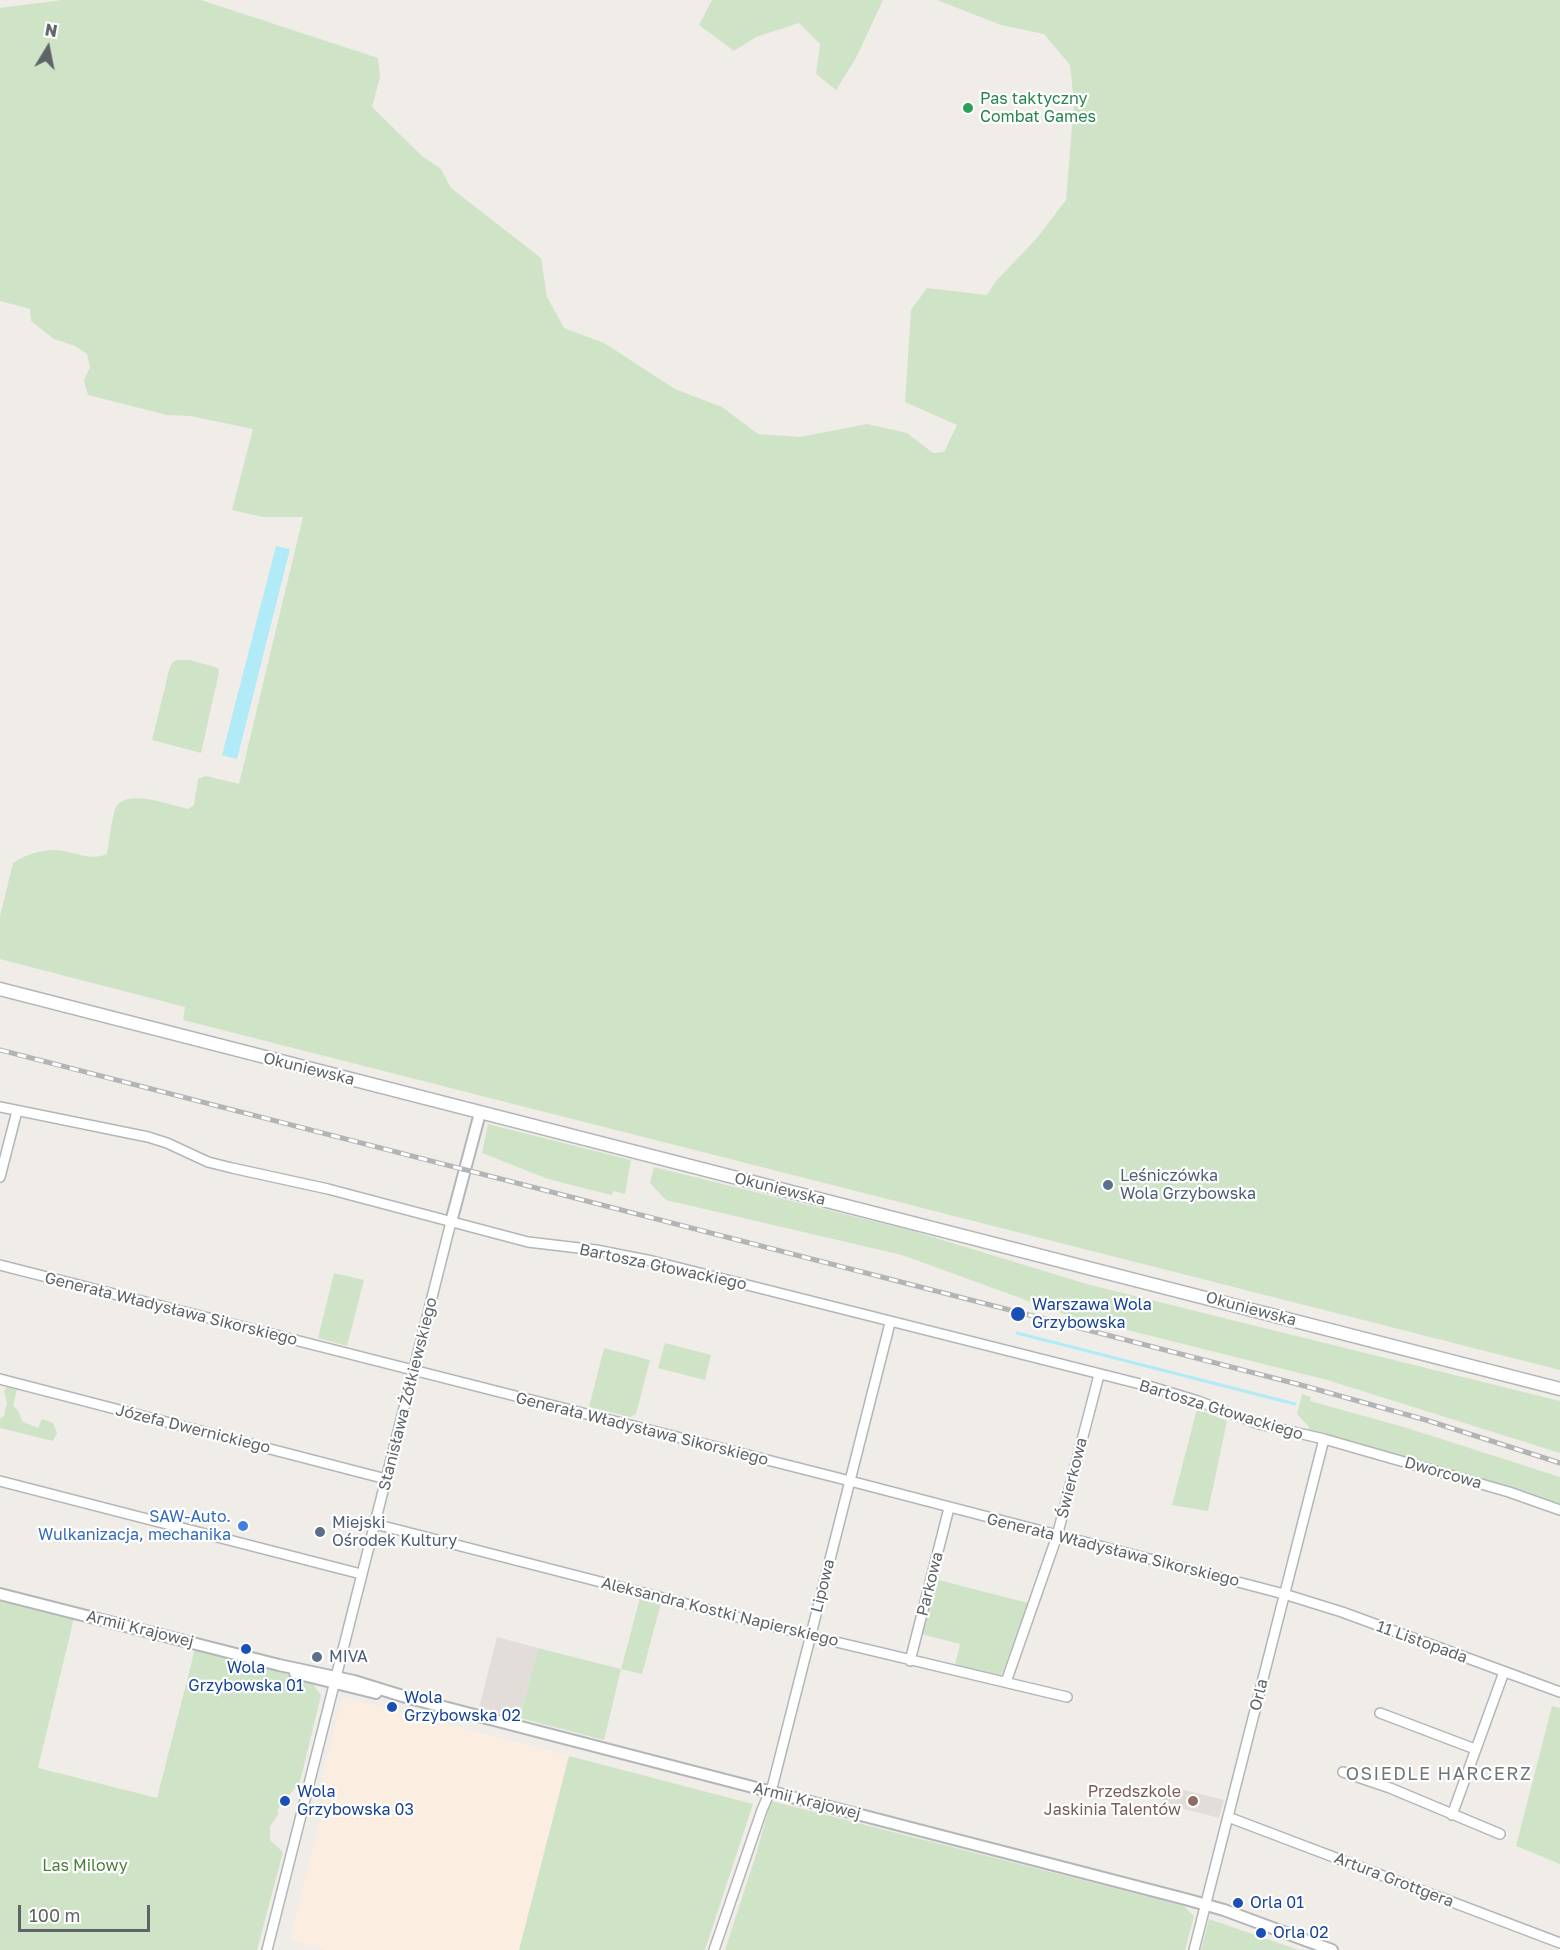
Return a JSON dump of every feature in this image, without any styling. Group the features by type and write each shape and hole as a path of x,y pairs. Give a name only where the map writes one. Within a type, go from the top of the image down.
{"main road":[{"name":"Okuniewska","path":"0,989 1560,1389"}],"street":[{"name":"Bartosza Głowackiego","path":"0,1107 148,1137 208,1162 328,1189 528,1242 596,1250 652,1261 796,1296 890,1323 1174,1393 1279,1430 1324,1439"},
{"path":"0,1178 17,1111"},
{"path":"451,1222 480,1113"},
{"name":"Stanisława Żółkiewskiego","path":"267,1950 451,1222"},
{"name":"Generała Władysława Sikorskiego","path":"0,1265 1284,1594"},
{"name":"Lipowa","path":"714,1950 770,1792 890,1323"},
{"name":"Świerkowa","path":"1006,1683 1057,1536 1099,1375"},
{"name":"Józefa Dwernickiego","path":"0,1379 387,1479"},
{"name":"Dworcowa","path":"1324,1439 1509,1492 1560,1510"},
{"name":"Orla","path":"1194,1950 1324,1439"},
{"path":"0,1481 361,1574"},
{"name":"Parkowa","path":"910,1661 949,1508"},
{"name":"Aleksandra Kostki Napierskiego","path":"375,1524 910,1661 1067,1697"},
{"name":"Armii Krajowej","path":"0,1594 279,1665 302,1675 334,1680 409,1698 1205,1905 1332,1950"},
{"name":"11 Listopada","path":"1284,1594 1342,1612 1560,1692"},
{"path":"1452,1815 1504,1672"},
{"path":"1380,1713 1475,1749"},
{"path":"1343,1772 1390,1788 1500,1834"},
{"name":"Artura Grottgera","path":"1228,1817 1560,1943"}],"shaded area":[{"path":"497,1637 538,1648 520,1718 479,1708"},
{"path":"343,1697 569,1756 519,1950 327,1950 290,1940 327,1793 319,1790"},
{"name":"Przedszkole Jaskinia Talentów","path":"1165,1785 1224,1800 1219,1818 1161,1803"}],"green space":[{"path":"62,0 201,0 378,58 380,77 372,107 422,156 441,169 451,188 541,258 547,297 564,328 604,343 675,389 722,407 758,434 800,437 867,424 907,433 933,453 944,452 957,425 905,402 911,310 927,288 987,295 996,281 1037,238 1066,200 1074,103 1070,65 1044,34 1001,25 937,0 1560,0 1560,1370 183,1020 185,1007 0,959 0,916 13,863 48,850 61,850 93,857 107,854 116,807 122,801 150,799 188,809 194,805 198,779 206,776 239,784 303,517 263,517 232,510 253,429 190,416 167,415 88,395 84,381 90,367 87,354 75,346 54,339 31,321 30,309 0,301 0,8"},
{"path":"712,0 883,0 856,58 836,90 816,74 820,44 799,23 756,37 734,51 699,25"},
{"path":"176,660 190,660 218,668 201,753 152,740 169,670"},
{"path":"488,1124 631,1160 625,1194 614,1191 611,1195 548,1179 482,1153"},
{"path":"654,1167 913,1231 1090,1285 1560,1401 1560,1453 1327,1380 1067,1315 902,1255 666,1200 650,1183"},
{"path":"334,1273 364,1280 347,1346 318,1338"},
{"path":"665,1343 711,1355 705,1380 658,1368"},
{"path":"604,1348 650,1360 636,1414 630,1417 589,1407"},
{"path":"7,1386 17,1389 13,1406 17,1409 23,1422 38,1428 42,1419 53,1423 57,1433 53,1441 0,1428 0,1418 4,1416 7,1403 4,1391"},
{"path":"1302,1394 1311,1397 1310,1401 1407,1428 1560,1477 1560,1505 1501,1485 1308,1432 1309,1427 1297,1414"},
{"path":"1197,1409 1227,1421 1208,1511 1172,1505"},
{"path":"935,1579 1028,1603 1002,1674 998,1676 955,1665 960,1644 921,1634"},
{"path":"640,1598 661,1603 642,1674 621,1669"},
{"name":"Las Milowy","path":"0,1600 74,1618 38,1768 157,1798 195,1649 279,1671 312,1683 321,1695 300,1782 277,1810 279,1813 270,1827 270,1840 283,1852 257,1950 0,1950"},
{"path":"538,1648 621,1669 604,1740 520,1718"},
{"path":"1552,1706 1560,1708 1560,1864 1516,1846"},
{"path":"569,1756 753,1804 705,1950 519,1950"},
{"path":"771,1801 1184,1906 1194,1916 1185,1950 725,1950"},
{"path":"1209,1919 1299,1950 1201,1950"}],"water":[{"path":"276,546 290,549 237,759 222,755"}],"waterway":[{"path":"1017,1333 1295,1404"}],"railway":[{"path":"0,1050 1301,1385 1426,1420 1560,1463"}],"place":[{"name":"Pas taktyczny Combat Games","path":"968,108"},
{"name":"Leśniczówka Wola Grzybowska","path":"1108,1185"},
{"name":"Warszawa Wola Grzybowska","path":"1018,1314"},
{"name":"SAW-Auto. Wulkanizacja, mechanika","path":"243,1526"},
{"name":"Miejski Ośrodek Kultury","path":"320,1532"},
{"name":"Wola Grzybowska 01","path":"246,1649"},
{"name":"MIVA","path":"317,1657"},
{"name":"Wola Grzybowska 02","path":"392,1707"},
{"name":"Wola Grzybowska 03","path":"285,1801"},
{"name":"Przedszkole Jaskinia Talentów","path":"1193,1801"},
{"name":"Orla 01","path":"1238,1903"},
{"name":"Orla 02","path":"1261,1933"}],"district":[{"name":"OSIEDLE HARCERZ","path":"1439,1774"}]}
